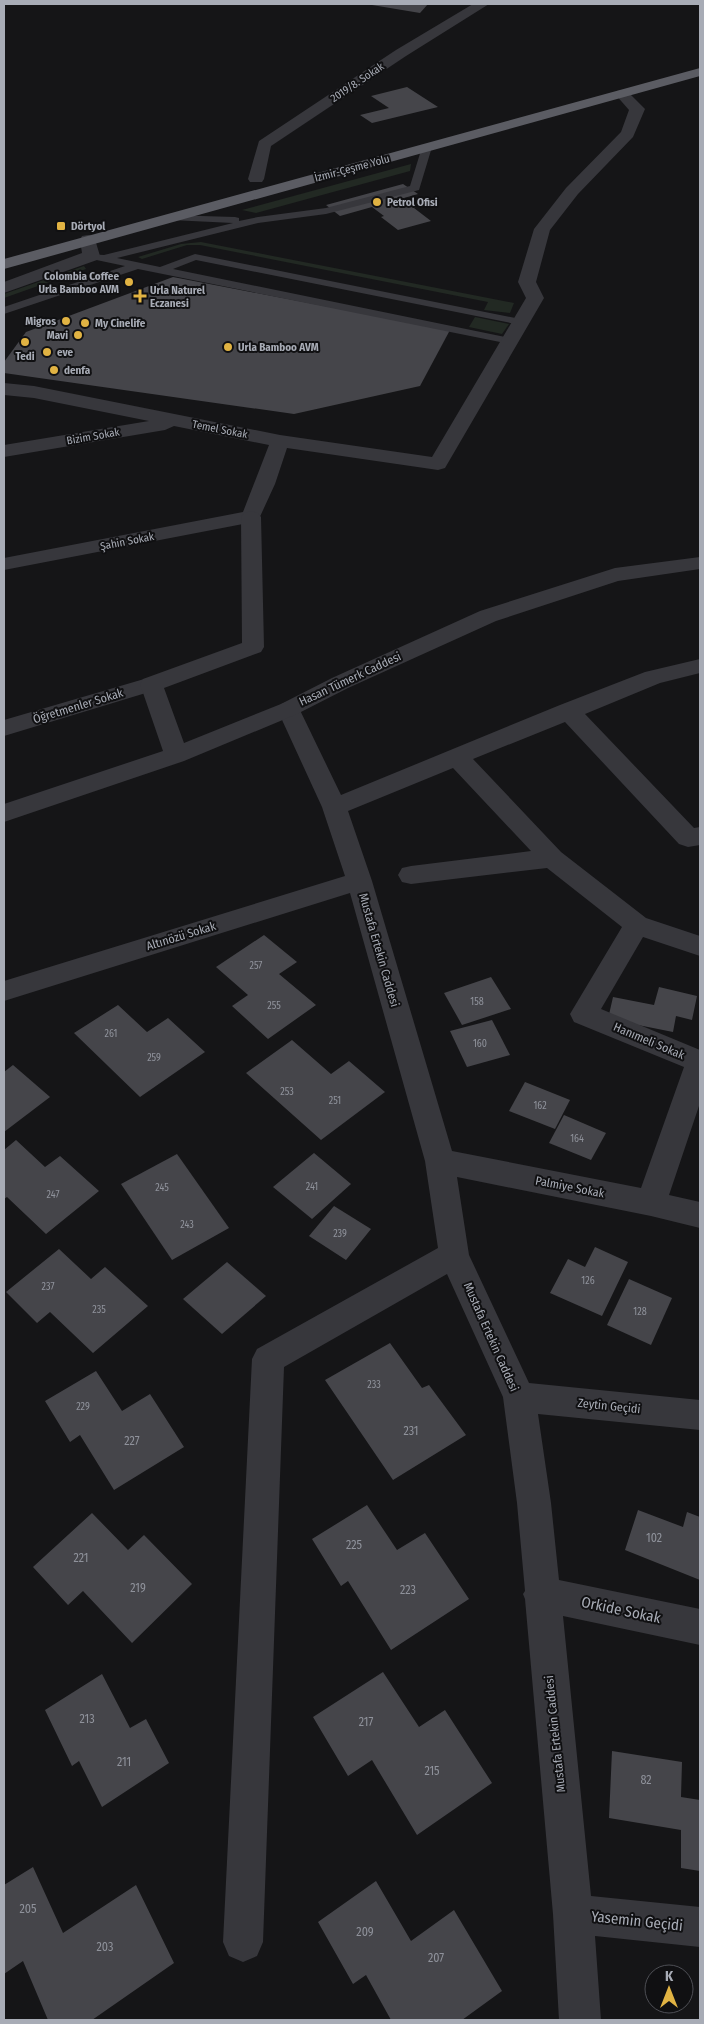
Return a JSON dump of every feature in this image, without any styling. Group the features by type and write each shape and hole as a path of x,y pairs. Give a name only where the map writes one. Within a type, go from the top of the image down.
{"highway":[{"name":"İzmir-Çeşme Yolu","path":"154,207 700,59"},
{"name":"İzmir-Çeşme Yolu","path":"4,264 700,72"}],"street":[{"name":"2019/8. Sokak","path":"256,179 264,144 401,53 482,4"},
{"path":"514,333 534,298 526,282 542,229 572,191 628,134 637,109 622,94"},
{"path":"4,288 90,241"},
{"name":"Temel Sokak","path":"4,389 34,392 280,441 438,464 514,333"},
{"name":"Bizim Sokak","path":"4,451 182,421"},
{"path":"176,755 151,684 253,647 251,517 280,441"},
{"name":"Şahin Sokak","path":"4,564 251,517"},
{"name":"Hasan Tümerk Caddesi","path":"4,813 176,755 289,709 340,683 488,616 615,575 700,563"},
{"path":"334,807 568,710 653,677 700,666"},
{"name":"Öğretmenler Sokak","path":"4,728 151,684"},
{"name":"Mustafa Ertekin Caddesi","path":"289,709 334,807 359,881 440,1161 454,1254 519,1397 534,1503 541,1594 573,1914 580,2020"},
{"path":"568,710 688,838 700,836"},
{"path":"456,756 552,858 637,926 700,946"},
{"path":"411,875 552,858"},
{"name":"Altınözü Sokak","path":"4,991 359,881"},
{"name":"Hanımeli Sokak","path":"637,926 584,1014 700,1062 651,1203"},
{"name":"Palmiye Sokak","path":"440,1161 651,1203 700,1215"},
{"path":"244,1942 268,1359 454,1254"},
{"name":"Zeytin Geçidi","path":"519,1397 700,1416"},
{"name":"Orkide Sokak","path":"541,1594 700,1627"},
{"name":"Yasemin Geçidi","path":"573,1914 700,1928"}],"lane":[{"path":"90,241 326,211 415,188 427,147"},
{"path":"171,217 258,220"},
{"path":"90,241 137,265 514,333"},
{"path":"165,269 196,257 514,333"},
{"path":"4,311 137,265"}],"shaded area":[{"path":"411,164 410,171 256,213 242,210"},
{"path":"201,242 514,303 510,313 484,310 488,302 200,245 187,245 142,259 138,257 181,244"},
{"path":"84,266 86,269 4,298 4,294"},
{"path":"475,317 509,324 502,334 469,327"}],"building":[{"path":"366,4 428,4 420,13"},
{"path":"407,87 438,107 372,123 360,115 389,108 371,96"},
{"path":"403,184 418,194 404,198 431,221 398,230 381,217 384,216 372,207 340,216 326,205"},
{"name":"Urla Bamboo AVM","path":"173,277 450,330 420,386 294,414 4,373 4,362 26,332"},
{"path":"264,935 297,962 279,974 316,1005 268,1039 232,1006 248,995 216,967"},
{"path":"491,977 511,1009 462,1025 444,993"},
{"path":"659,987 697,996 692,1020 676,1016 673,1032 608,1019 613,997 654,1005"},
{"path":"118,1005 147,1032 168,1018 205,1052 140,1097 74,1033"},
{"path":"492,1020 510,1055 467,1067 450,1031"},
{"path":"292,1040 331,1074 349,1061 385,1092 321,1140 246,1073"},
{"path":"13,1065 50,1097 4,1132 4,1072"},
{"path":"525,1082 570,1100 555,1129 509,1111"},
{"path":"564,1115 606,1133 591,1160 549,1143"},
{"path":"16,1140 45,1167 60,1156 99,1191 46,1234 7,1197 4,1199 4,1150"},
{"path":"314,1153 351,1184 312,1219 273,1187"},
{"path":"177,1154 229,1228 172,1260 121,1184"},
{"path":"334,1206 371,1229 346,1260 309,1236"},
{"path":"595,1247 628,1262 602,1316 550,1293 568,1259 585,1267"},
{"path":"59,1249 91,1279 105,1267 148,1306 93,1353 50,1312 37,1323 6,1292"},
{"path":"227,1262 266,1296 222,1334 183,1299"},
{"path":"629,1279 672,1298 651,1345 607,1325"},
{"path":"390,1343 422,1388 429,1385 466,1435 393,1480 325,1380"},
{"path":"96,1371 122,1411 150,1394 184,1447 114,1490 80,1435 70,1442 45,1401"},
{"path":"367,1505 397,1550 425,1533 469,1599 391,1650 348,1581 341,1586 312,1539"},
{"path":"638,1510 683,1527 687,1512 700,1517 700,1580 625,1550"},
{"path":"92,1513 128,1550 144,1535 192,1584 132,1643 83,1591 68,1605 33,1567"},
{"path":"383,1672 419,1727 445,1710 492,1783 417,1835 372,1760 348,1776 313,1717"},
{"path":"102,1674 130,1728 146,1719 169,1763 102,1807 79,1761 72,1766 45,1710"},
{"path":"612,1751 682,1762 681,1797 700,1800 700,1871 681,1868 681,1830 609,1818"},
{"path":"33,1867 63,1933 136,1885 174,1963 92,2020 48,2020 23,1961 4,1974 4,1885"},
{"path":"376,1881 411,1941 454,1910 502,1991 462,2020 391,2020 366,1975 353,1984 318,1922"}],"place":[{"name":"Petrol Ofisi","path":"377,202"},
{"name":"Dörtyol","path":"61,226"},
{"name":"Colombia Coffee Urla Bamboo AVM","path":"129,282"},
{"name":"Urla Naturel Eczanesi","path":"140,296"},
{"name":"Migros","path":"66,321"},
{"name":"My Cinelife","path":"85,323"},
{"name":"Mavi","path":"78,335"},
{"name":"Tedi","path":"25,342"},
{"name":"Urla Bamboo AVM","path":"228,347"},
{"name":"eve","path":"47,352"},
{"name":"denfa","path":"54,370"}]}
